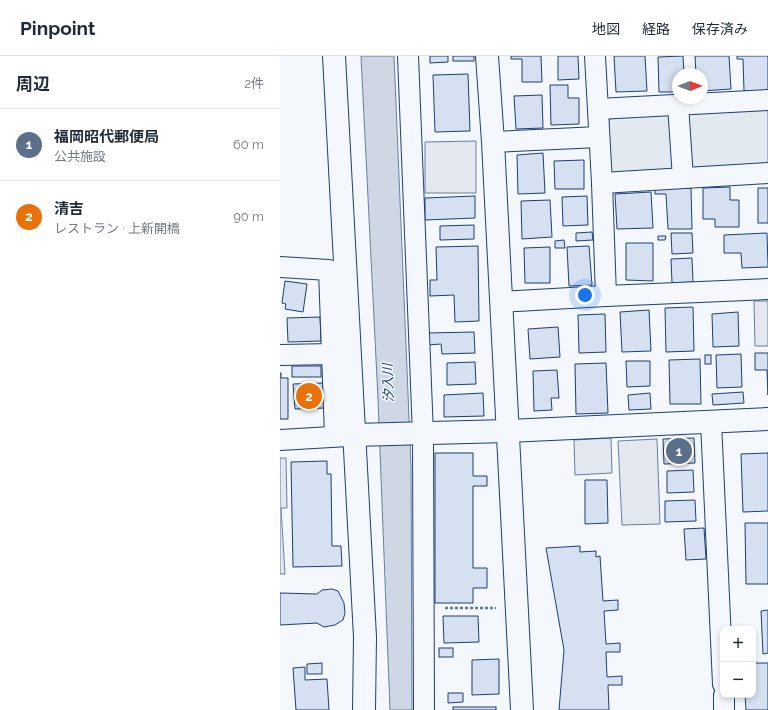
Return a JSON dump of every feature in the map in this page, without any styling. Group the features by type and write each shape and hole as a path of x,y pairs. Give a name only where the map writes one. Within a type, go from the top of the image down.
{"street":[{"path":"334,56 344,436"},
{"path":"408,56 422,434 424,710"},
{"path":"487,56 493,142 522,710"},
{"path":"596,56 606,296"},
{"path":"598,110 768,100"},
{"path":"678,105 683,178"},
{"path":"493,142 599,137"},
{"path":"602,183 768,173"},
{"path":"280,267 329,270 332,354 344,436 365,637 364,710"},
{"path":"501,302 768,289"},
{"path":"280,355 332,354"},
{"path":"280,440 344,436 508,432 768,419"},
{"path":"710,422 722,662"},
{"path":"724,698 724,710"}],"path":[{"path":"423,608 517,608"}],"shaded area":[{"path":"768,108 768,169 608,173 607,123 614,115"},
{"path":"476,141 476,193 425,193 425,142"},
{"path":"754,301 768,301 768,346 755,346"},
{"path":"611,438 612,473 575,475 574,440"},
{"path":"657,439 660,524 622,525 618,441"},
{"path":"280,458 286,458 287,508 281,508 285,574 280,574"}],"water":[{"name":"汐入川","path":"361,56 394,56 411,466 412,710 390,710 378,399"}],"building":[{"path":"430,56 448,56 448,62 430,63"},
{"path":"453,56 474,56 474,61 453,61"},
{"path":"511,56 541,56 542,82 522,82 522,59 511,59"},
{"path":"558,56 578,56 579,79 558,80"},
{"path":"614,56 645,56 647,91 616,92"},
{"path":"683,56 684,68 672,68 672,92 659,92 658,57"},
{"path":"695,56 729,56 731,89 708,91 708,68 696,68"},
{"path":"737,56 768,56 768,91 744,91 743,59 737,59"},
{"path":"468,74 470,131 435,132 433,75"},
{"path":"550,85 568,85 568,98 579,98 579,124 551,125"},
{"path":"542,95 543,128 516,129 514,96"},
{"path":"543,153 545,193 518,194 517,155"},
{"path":"584,160 584,189 555,189 554,161"},
{"path":"730,187 730,200 739,200 739,227 715,227 715,219 703,219 703,188"},
{"path":"691,188 692,229 668,229 666,194 655,194 655,189"},
{"path":"758,188 768,188 768,223 758,223"},
{"path":"651,192 653,228 617,229 615,194"},
{"path":"475,196 475,218 425,220 425,198"},
{"path":"587,196 588,225 563,226 562,197"},
{"path":"550,200 552,237 522,239 521,201"},
{"path":"474,225 474,239 440,240 440,226"},
{"path":"592,232 593,240 576,241 576,233"},
{"path":"671,233 692,233 693,253 672,254"},
{"path":"767,233 768,267 742,268 741,253 724,253 724,235"},
{"path":"658,236 666,236 665,240 658,240"},
{"path":"564,240 565,248 555,248 555,241"},
{"path":"626,243 653,243 653,281 626,280"},
{"path":"478,246 479,321 455,322 454,295 430,296 430,280 437,280 436,247"},
{"path":"589,246 592,285 569,286 567,247"},
{"path":"550,247 550,283 525,283 524,248"},
{"path":"692,258 693,282 672,283 671,259"},
{"path":"285,281 307,284 303,312 285,309 286,304 282,303"},
{"path":"693,307 694,351 666,352 665,308"},
{"path":"649,310 651,351 622,352 620,312"},
{"path":"738,312 739,346 713,347 712,314"},
{"path":"605,314 606,352 579,353 578,315"},
{"path":"320,317 321,341 288,342 287,318"},
{"path":"558,327 560,357 530,359 528,329"},
{"path":"474,332 475,353 442,354 441,344 428,345 428,333"},
{"path":"755,353 768,353 768,395 767,370 755,370"},
{"path":"741,354 742,387 717,388 716,355"},
{"path":"705,355 711,355 711,364 705,364"},
{"path":"700,359 701,404 670,404 669,360"},
{"path":"626,361 650,361 650,386 627,387"},
{"path":"475,362 476,384 447,385 447,363"},
{"path":"606,363 608,413 576,414 575,364"},
{"path":"292,366 321,366 321,377 292,377"},
{"path":"557,370 559,398 551,398 552,410 534,411 533,371"},
{"path":"280,373 281,378 288,378 288,419 280,419"},
{"path":"324,383 325,408 295,409 293,384"},
{"path":"743,392 744,403 713,405 712,394"},
{"path":"483,393 484,416 444,417 444,395"},
{"path":"650,393 651,409 629,410 628,395"},
{"path":"694,438 695,463 664,464 663,439"},
{"path":"435,453 473,453 473,476 487,476 487,486 473,486 473,568 487,568 487,588 473,588 473,603 435,603"},
{"path":"768,453 768,511 743,512 741,454"},
{"path":"327,461 327,474 331,474 332,546 341,546 342,566 293,567 291,462"},
{"path":"693,470 694,492 667,493 667,471"},
{"path":"585,480 607,480 608,523 585,524"},
{"path":"695,500 696,521 665,522 665,501"},
{"path":"745,523 768,523 768,584 746,584"},
{"path":"704,528 706,559 686,560 684,529"},
{"path":"580,546 580,552 596,551 596,557 600,556 603,601 618,600 618,610 604,611 606,644 620,643 620,652 606,652 607,677 622,676 622,685 608,685 609,710 559,710 564,650 546,548"},
{"path":"332,589 338,591 344,603 345,613 343,620 335,625 324,627 317,623 280,625 280,593 317,594 322,590"},
{"path":"768,610 768,653 763,654 761,611"},
{"path":"443,616 478,616 479,642 444,643"},
{"path":"439,648 453,648 453,657 439,657"},
{"path":"499,659 499,694 472,695 472,660"},
{"path":"322,663 322,674 307,674 307,664"},
{"path":"756,663 768,663 768,710 746,710 745,698 756,698"},
{"path":"305,667 305,680 327,679 329,710 296,710 293,668"},
{"path":"448,693 463,693 463,702 448,703"},
{"path":"453,707 496,707 496,710 453,710"}],"place":[{"name":"清吉","path":"309,396"},
{"name":"福岡昭代郵便局","path":"679,451"}]}
